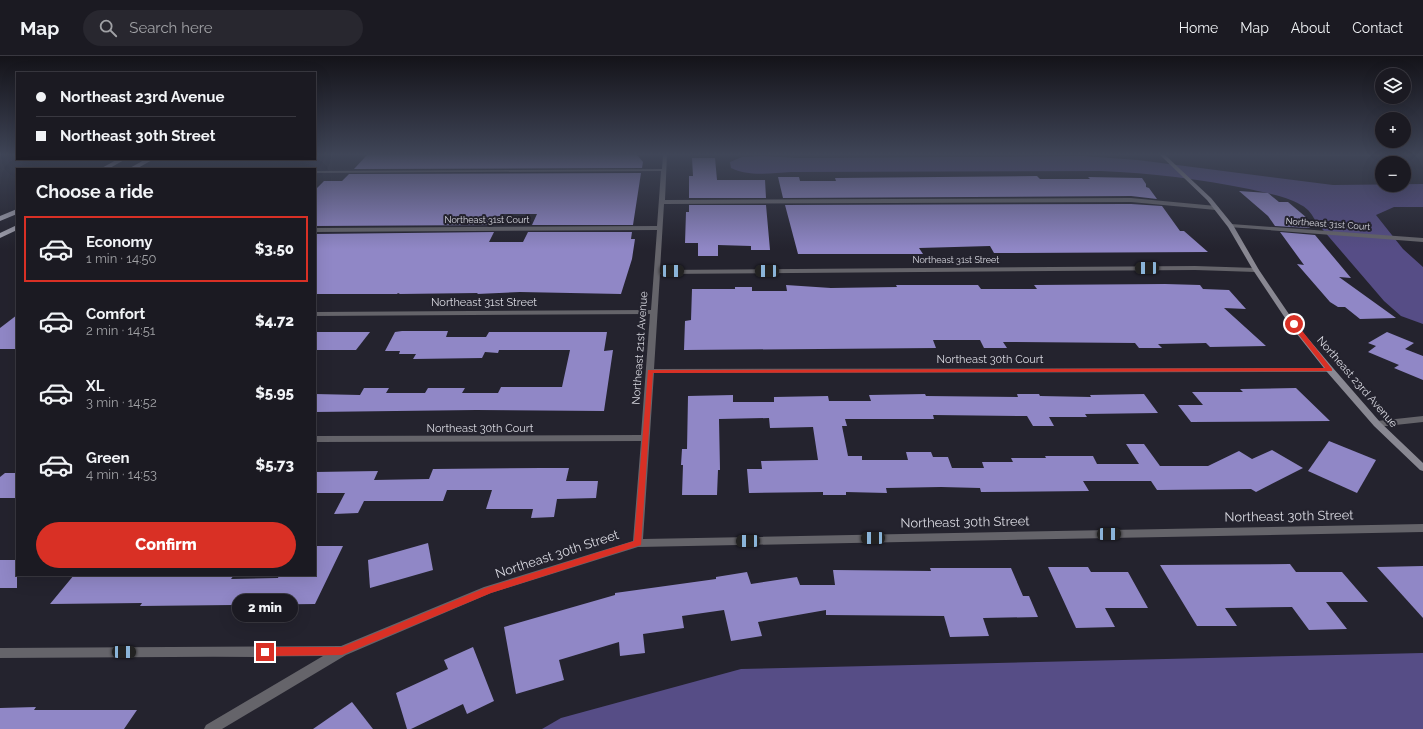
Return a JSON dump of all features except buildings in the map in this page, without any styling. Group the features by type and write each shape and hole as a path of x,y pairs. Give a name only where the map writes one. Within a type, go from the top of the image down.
{"main road":[{"path":"0,219 16,211"},
{"path":"0,236 16,228"}],"street":[{"name":"Northeast 21st Avenue","path":"638,543 662,186"},
{"name":"Northeast 23rd Avenue","path":"1196,186 1231,226 1256,270 1294,324 1330,370 1377,424 1423,468"},
{"path":"661,202 1131,200 1216,208"},
{"name":"Northeast 31st Court","path":"1231,226 1423,240"},
{"name":"Northeast 31st Court","path":"316,230 660,228"},
{"name":"Northeast 31st Street","path":"657,272 1195,268 1256,270"},
{"name":"Northeast 31st Street","path":"316,314 654,312"},
{"name":"Northeast 30th Court","path":"650,371 1330,370"},
{"path":"1377,424 1423,418"},
{"name":"Northeast 30th Court","path":"316,440 645,438"},
{"name":"Northeast 30th Street","path":"0,653 342,651 488,590 638,543 1423,528"},
{"path":"210,729 342,651"}],"shaded area":[{"path":"1237,186 1375,186 1375,192 1411,192 1411,186 1423,186 1423,207 1394,207 1376,215 1403,249 1423,267 1423,324 1401,316 1384,301 1317,223 1306,208 1289,199"},
{"path":"1423,653 1423,729 542,729 561,718 741,669"}],"route":[{"path":"265,652 342,651 488,590 638,543 650,371 1330,370 1294,324"}]}
